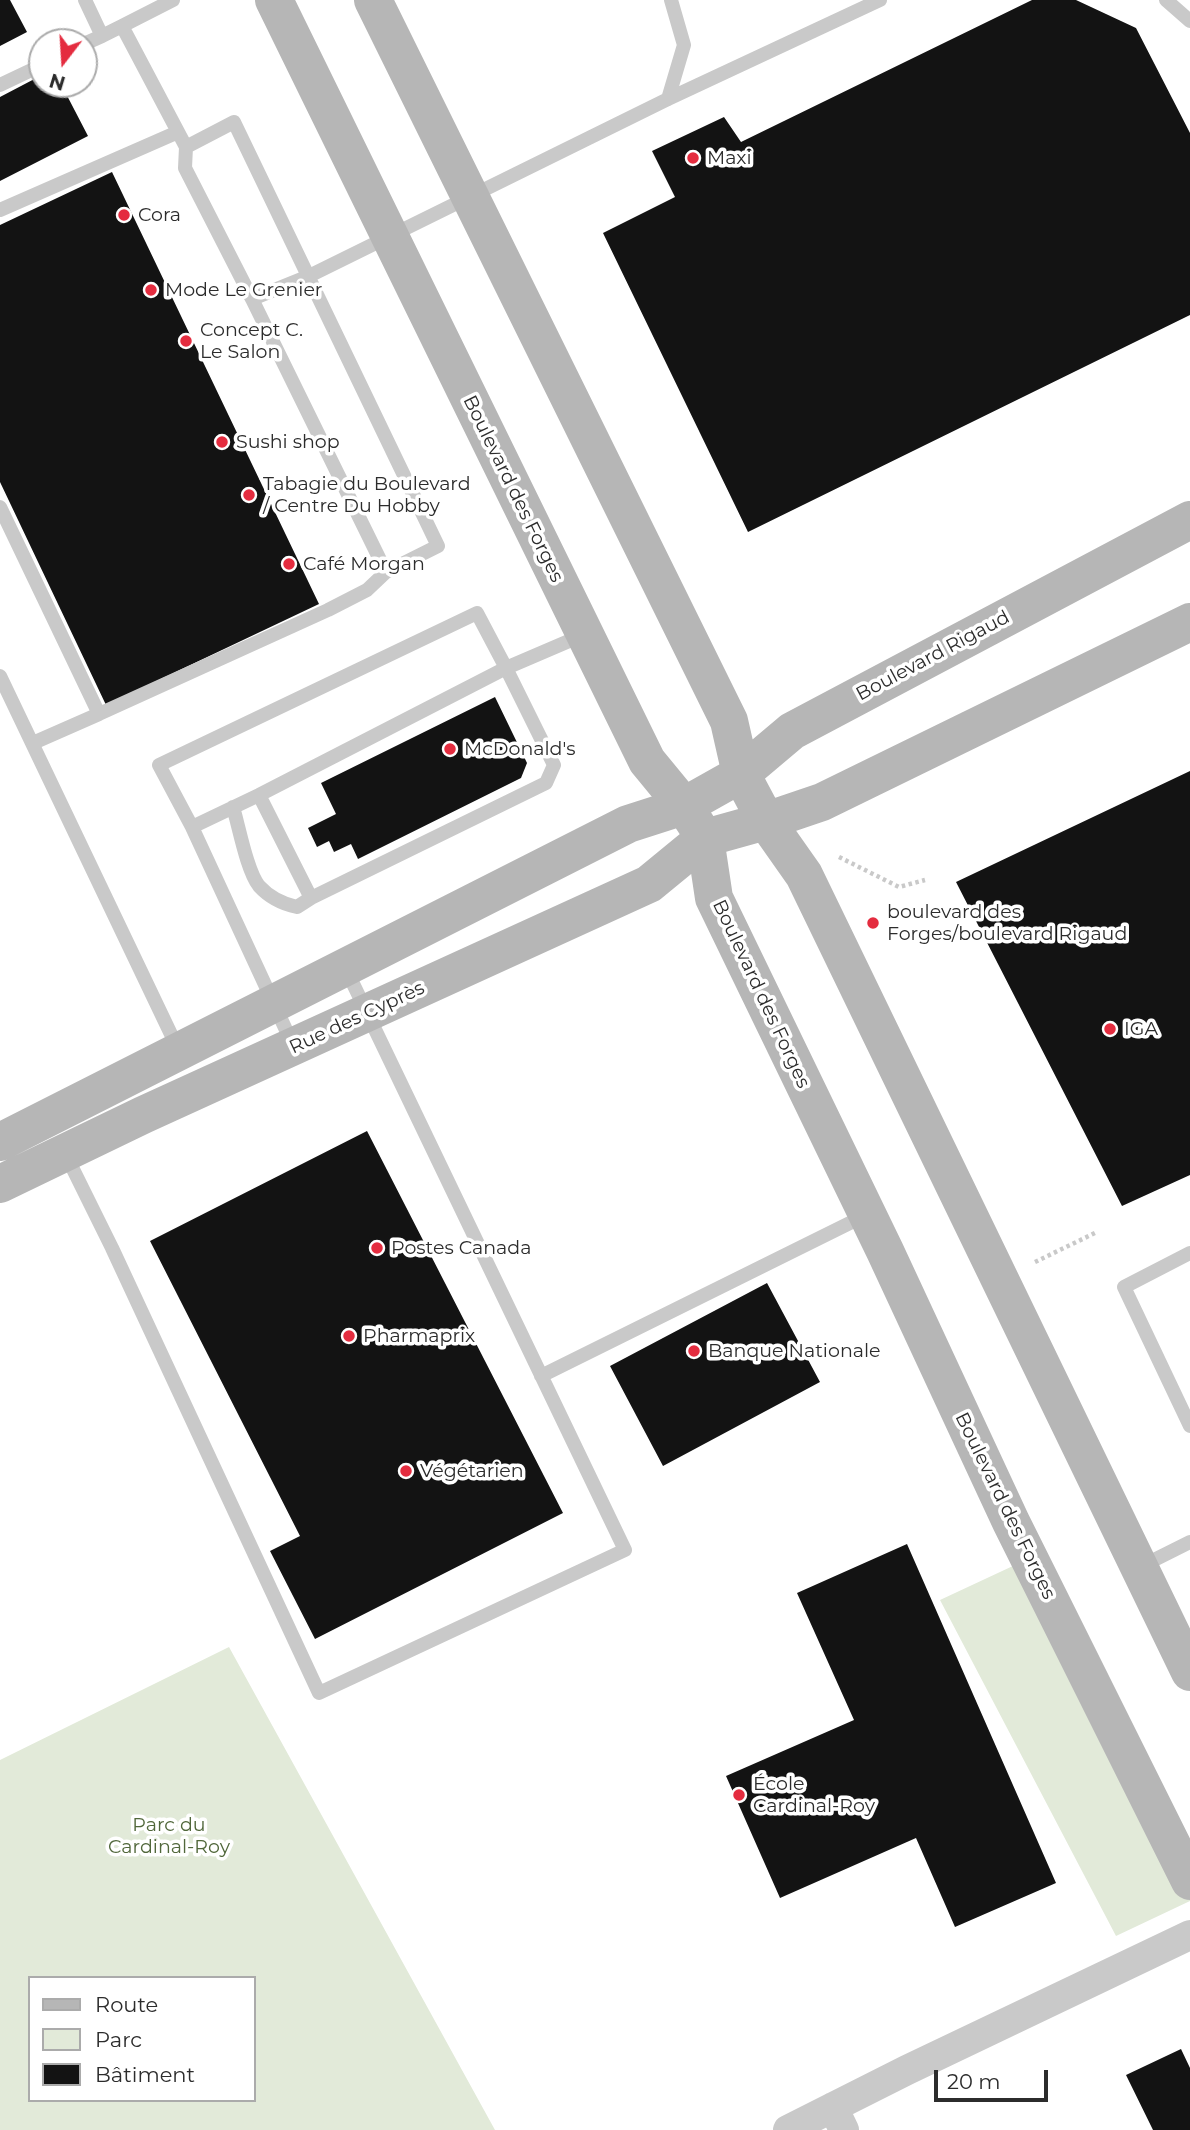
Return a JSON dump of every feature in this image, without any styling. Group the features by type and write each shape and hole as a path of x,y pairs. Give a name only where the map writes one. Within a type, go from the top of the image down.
{"main road":[{"name":"Boulevard des Forges","path":"274,0 647,761 684,806 705,838 714,898 867,1214 1011,1522 1190,1881"},
{"path":"373,0 729,720 741,774 766,821 804,876 1190,1672"},
{"name":"Boulevard Rigaud","path":"684,806 741,774 792,731 1190,520"},
{"path":"705,838 822,802 1190,622"},
{"name":"Rue des Cyprès","path":"0,1184 56,1136 180,1052 628,824 684,806"},
{"name":"Rue des Cyprès","path":"0,1142 56,1136 143,1115 649,884 705,838"}],"street":[{"path":"788,2130 838,2119 1190,1935"}],"lane":[{"path":"85,0 102,36"},
{"path":"668,99 684,45 671,0"},
{"path":"252,299 309,276 668,99 880,0"},
{"path":"1166,0 1190,21"},
{"path":"98,38 165,2"},
{"path":"122,26 186,147 186,168 386,572"},
{"path":"0,85 28,72"},
{"path":"33,743 328,610 367,590 386,572 438,546 234,122 186,147"},
{"path":"0,210 178,132"},
{"path":"0,508 99,714"},
{"path":"233,807 249,863 259,886 282,904 297,907 546,783 554,765 477,612 159,765 192,827 293,1047"},
{"path":"192,827 260,795 506,668 584,635"},
{"path":"0,676 180,1052"},
{"path":"260,795 311,898"},
{"path":"56,1136 112,1248 319,1693 625,1550 345,968"},
{"path":"541,1376 867,1214"},
{"path":"1190,1253 1124,1287 1190,1426"},
{"path":"1139,1568 1190,1542"}],"path":[{"path":"839,857 899,887 925,880"},
{"path":"1000,1280 1097,1231"}],"green space":[{"path":"1030,1558 1190,1883 1190,1901 1116,1936 940,1600"},
{"name":"Parc du Cardinal-Roy","path":"229,1647 495,2130 0,2130 0,1760"}],"building":[{"path":"0,0 10,0 27,32 0,46"},
{"path":"1032,0 1076,0 1136,28 1190,133 1190,315 748,532 603,233 675,197 652,151 724,117 741,142"},
{"path":"28,82 28,98 68,98 88,136 0,181 0,97"},
{"path":"112,172 319,604 106,705 0,482 0,225"},
{"path":"495,697 527,763 521,778 358,859 351,844 334,852 329,841 317,847 308,828 336,814 321,783"},
{"name":"IGA","path":"1190,771 1190,1175 1122,1206 956,882"},
{"path":"367,1131 563,1513 315,1639 270,1551 300,1536 150,1241"},
{"path":"767,1283 820,1382 663,1466 610,1366"},
{"path":"907,1544 1056,1883 955,1927 916,1838 780,1898 726,1776 854,1720 797,1593"},
{"path":"1181,2049 1190,2068 1190,2130 1153,2130 1126,2075"}],"place":[{"name":"Maxi","path":"693,158"},
{"name":"Cora","path":"124,215"},
{"name":"Mode Le Grenier","path":"151,290"},
{"name":"Concept C. Le Salon","path":"186,341"},
{"name":"Sushi shop","path":"222,442"},
{"name":"Tabagie du Boulevard / Centre Du Hobby","path":"249,495"},
{"name":"Café Morgan","path":"289,564"},
{"name":"McDonald's","path":"450,749"},
{"name":"boulevard des Forges/boulevard Rigaud","path":"873,923"},
{"name":"IGA","path":"1110,1029"},
{"name":"Postes Canada","path":"377,1248"},
{"name":"Pharmaprix","path":"349,1336"},
{"name":"Banque Nationale","path":"694,1351"},
{"name":"Végétarien","path":"406,1471"},
{"name":"École Cardinal-Roy","path":"739,1795"}]}
